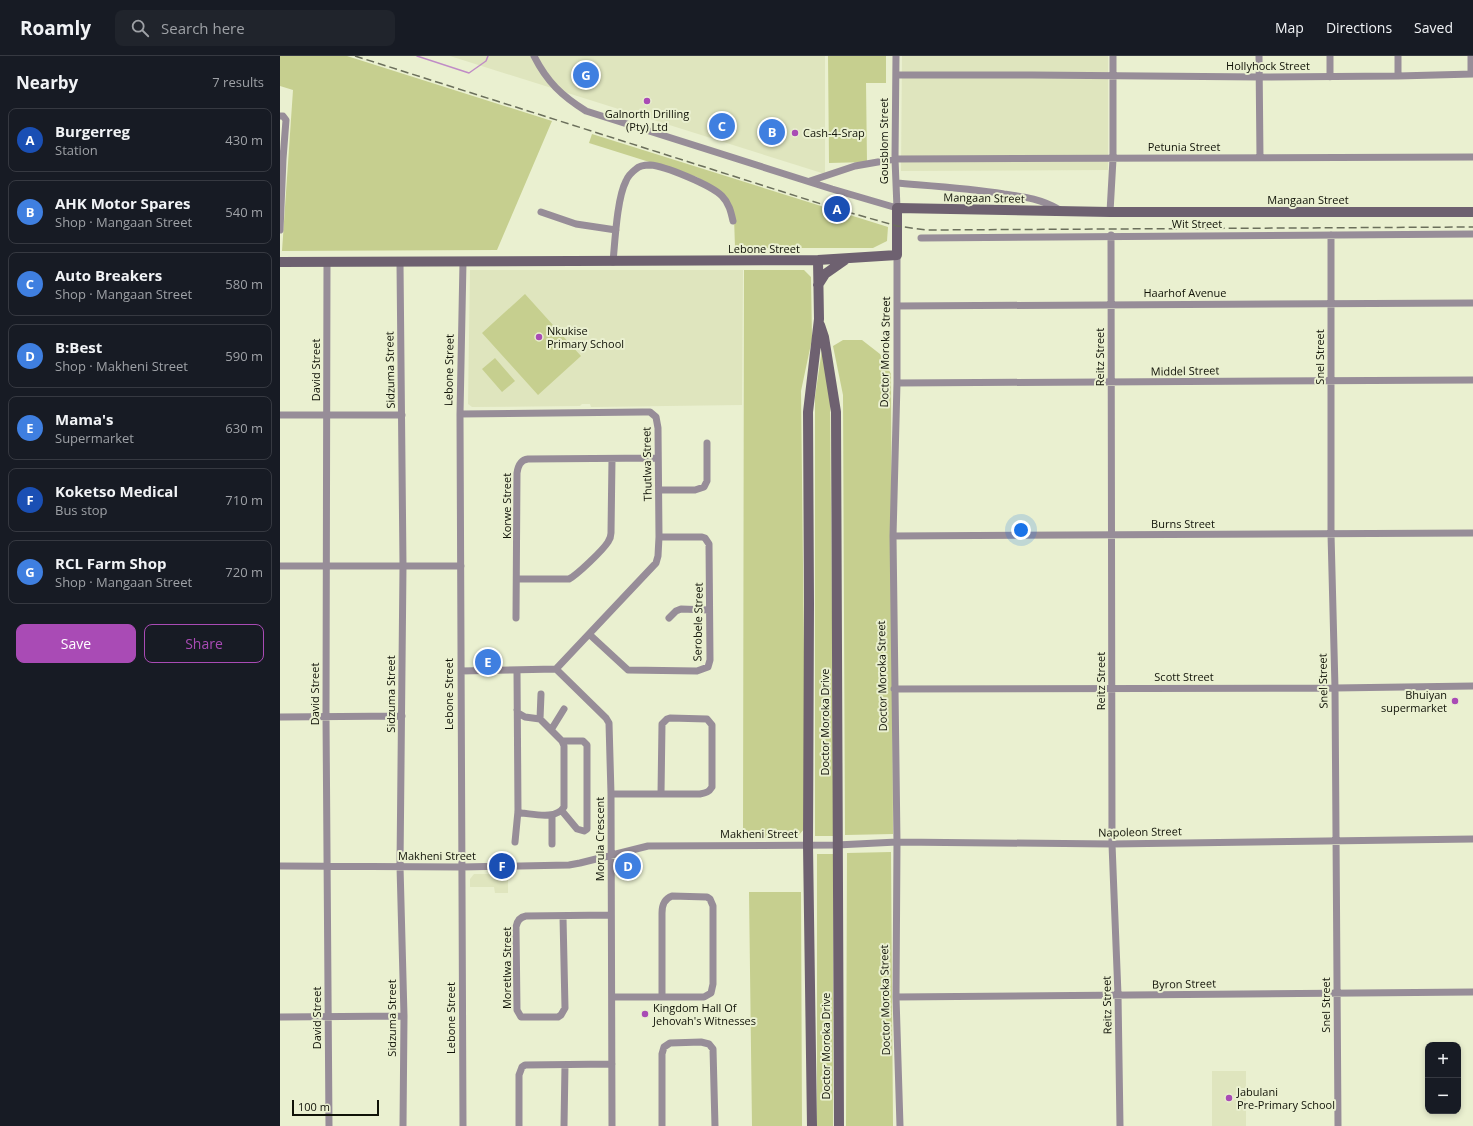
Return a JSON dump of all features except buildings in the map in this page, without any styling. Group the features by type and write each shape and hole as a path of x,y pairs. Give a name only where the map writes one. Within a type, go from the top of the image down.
{"street":[{"name":"Mangaan Street","path":"534,56 547,78 559,92 586,111 897,208 1110,212 1473,212"},
{"name":"Gousblom Street","path":"896,56 895,159 897,226"},
{"path":"1110,212 1113,159 1113,56"},
{"path":"1259,56 1260,158"},
{"path":"1330,56 1330,77"},
{"path":"1398,56 1398,76"},
{"path":"1471,56 1472,74"},
{"name":"Hollyhock Street","path":"896,75 1330,77 1472,74"},
{"path":"280,116 283,116 286,120 282,156 280,230"},
{"name":"Petunia Street","path":"810,181 855,166 895,159 1473,158"},
{"path":"613,262 621,200 626,181 637,168 651,165 676,173 715,190 727,202 733,221"},
{"path":"896,183 973,189 1037,199 1061,211"},
{"path":"541,212 576,224 616,230"},
{"name":"Doctor Moroka Street","path":"897,226 897,383 893,536 897,842 896,997 900,1126"},
{"name":"Wit Street","path":"921,238 1111,235 1473,234"},
{"name":"Reitz Street","path":"1111,235 1112,844 1118,995 1120,1126"},
{"name":"Snel Street","path":"1331,235 1331,534 1335,688 1338,1126"},
{"name":"Lebone Street","path":"280,262 327,261 400,263 818,260 897,255"},
{"path":"818,285 825,274 847,259"},
{"name":"Doctor Moroka Drive","path":"812,1126 808,845 808,412 819,319 818,260"},
{"name":"David Street","path":"327,261 326,716 328,867 327,1017 329,1126"},
{"name":"Lebone Street","path":"462,262 460,414 463,1126"},
{"name":"Sidzuma Street","path":"400,263 403,566 400,866 404,1016 403,1126"},
{"name":"Haarhof Avenue","path":"897,306 1473,302"},
{"name":"Doctor Moroka Drive","path":"819,319 824,337 836,412 839,1126"},
{"name":"Middel Street","path":"897,383 1473,380"},
{"name":"Thutlwa Street","path":"460,414 650,412 656,417 659,490 659,537 656,563 556,669"},
{"path":"280,415 402,415"},
{"path":"659,490 695,490 704,487 707,481 707,443"},
{"name":"Korwe Street","path":"516,618 517,473 519,463 528,459 658,458"},
{"path":"517,579 569,579 606,545 611,537 612,459"},
{"name":"Burns Street","path":"893,536 1473,534"},
{"name":"Serobele Street","path":"589,634 628,670 701,670 708,667 710,664 710,548 708,541 702,537 659,537"},
{"path":"280,566 461,566"},
{"path":"669,618 676,611 681,610 709,610"},
{"path":"461,671 556,669"},
{"name":"Morula Crescent","path":"556,669 606,718 609,723 611,794 612,1126"},
{"path":"515,842 518,811 516,671"},
{"name":"Scott Street","path":"894,689 1335,688 1473,686"},
{"path":"540,719 541,694"},
{"path":"517,710 518,713 525,717 540,719 562,741 564,746 564,807 562,811 552,815 521,813 518,811"},
{"path":"552,730 564,710"},
{"path":"280,717 402,716"},
{"path":"611,794 661,794 706,794 712,787 712,725 707,719 670,718 662,724 661,794"},
{"path":"562,741 583,741 587,745 586,829 584,831 577,830 562,811"},
{"path":"552,815 552,844"},
{"name":"Napoleon Street","path":"808,845 897,842 1112,844 1473,839"},
{"name":"Makheni Street","path":"280,866 462,867 569,865 648,846 808,845"},
{"path":"612,997 704,996 711,993 713,990 713,906 710,899 707,897 672,896 664,903 662,913 662,996"},
{"name":"Moretlwa Street","path":"563,917 564,1012 558,1017 522,1017 517,1010 517,924 522,917 611,915"},
{"name":"Byron Street","path":"896,997 1473,992"},
{"path":"280,1017 404,1016"},
{"path":"662,1126 662,1054 664,1047 670,1043 702,1042 709,1044 714,1052 715,1126"},
{"path":"519,1126 519,1075 522,1067 529,1064 612,1064"},
{"path":"564,1126 565,1065"}],"shaded area":[{"path":"280,56 347,56 552,121 497,250 282,251 293,90 280,86"},
{"path":"450,56 825,56 825,174"},
{"path":"828,56 886,56 886,83 866,83 867,162 829,163"},
{"path":"902,56 1108,56 1108,170 901,171"},
{"path":"592,134 888,227 887,241 873,248 735,248 734,217 723,193 697,177 589,143"},
{"path":"470,270 743,270 742,405 591,407 590,404 582,404 580,406 472,407 468,404"},
{"path":"744,270 804,270 811,277 812,339 801,391 806,827 797,837 743,838"},
{"path":"525,294 581,356 538,395 482,333"},
{"path":"843,340 862,340 880,354 891,374 893,834 845,835 843,395 833,346"},
{"path":"822,349 830,397 834,836 815,836 815,397"},
{"path":"495,358 515,381 502,392 482,369"},
{"path":"891,852 893,1126 846,1126 847,853"},
{"path":"817,854 833,854 833,1126 817,1126"},
{"path":"474,874 508,874 508,893 495,893 494,887 470,887 470,879"},
{"path":"749,892 801,892 802,1126 752,1126"},
{"name":"Jabulani Pre-Primary School","path":"1212,1071 1246,1071 1246,1126 1212,1126"}],"waterway":[{"path":"417,56 469,73 486,61 488,56"}],"railway":[{"path":"355,56 837,209 897,226 926,230 1473,227"}],"place":[{"name":"RCL Farm Shop","path":"586,75"},
{"name":"Galnorth Drilling (Pty) Ltd","path":"647,101"},
{"name":"Auto Breakers","path":"722,126"},
{"name":"AHK Motor Spares","path":"772,132"},
{"name":"Cash-4-Srap","path":"795,133"},
{"name":"Burgerreg","path":"837,209"},
{"name":"Nkukise Primary School","path":"539,337"},
{"name":"Mama's","path":"488,662"},
{"name":"Bhuiyan supermarket","path":"1455,701"},
{"name":"Koketso Medical","path":"502,866"},
{"name":"B:Best","path":"628,866"},
{"name":"Kingdom Hall Of Jehovah's Witnesses","path":"645,1014"},
{"name":"Jabulani Pre-Primary School","path":"1229,1098"}]}
